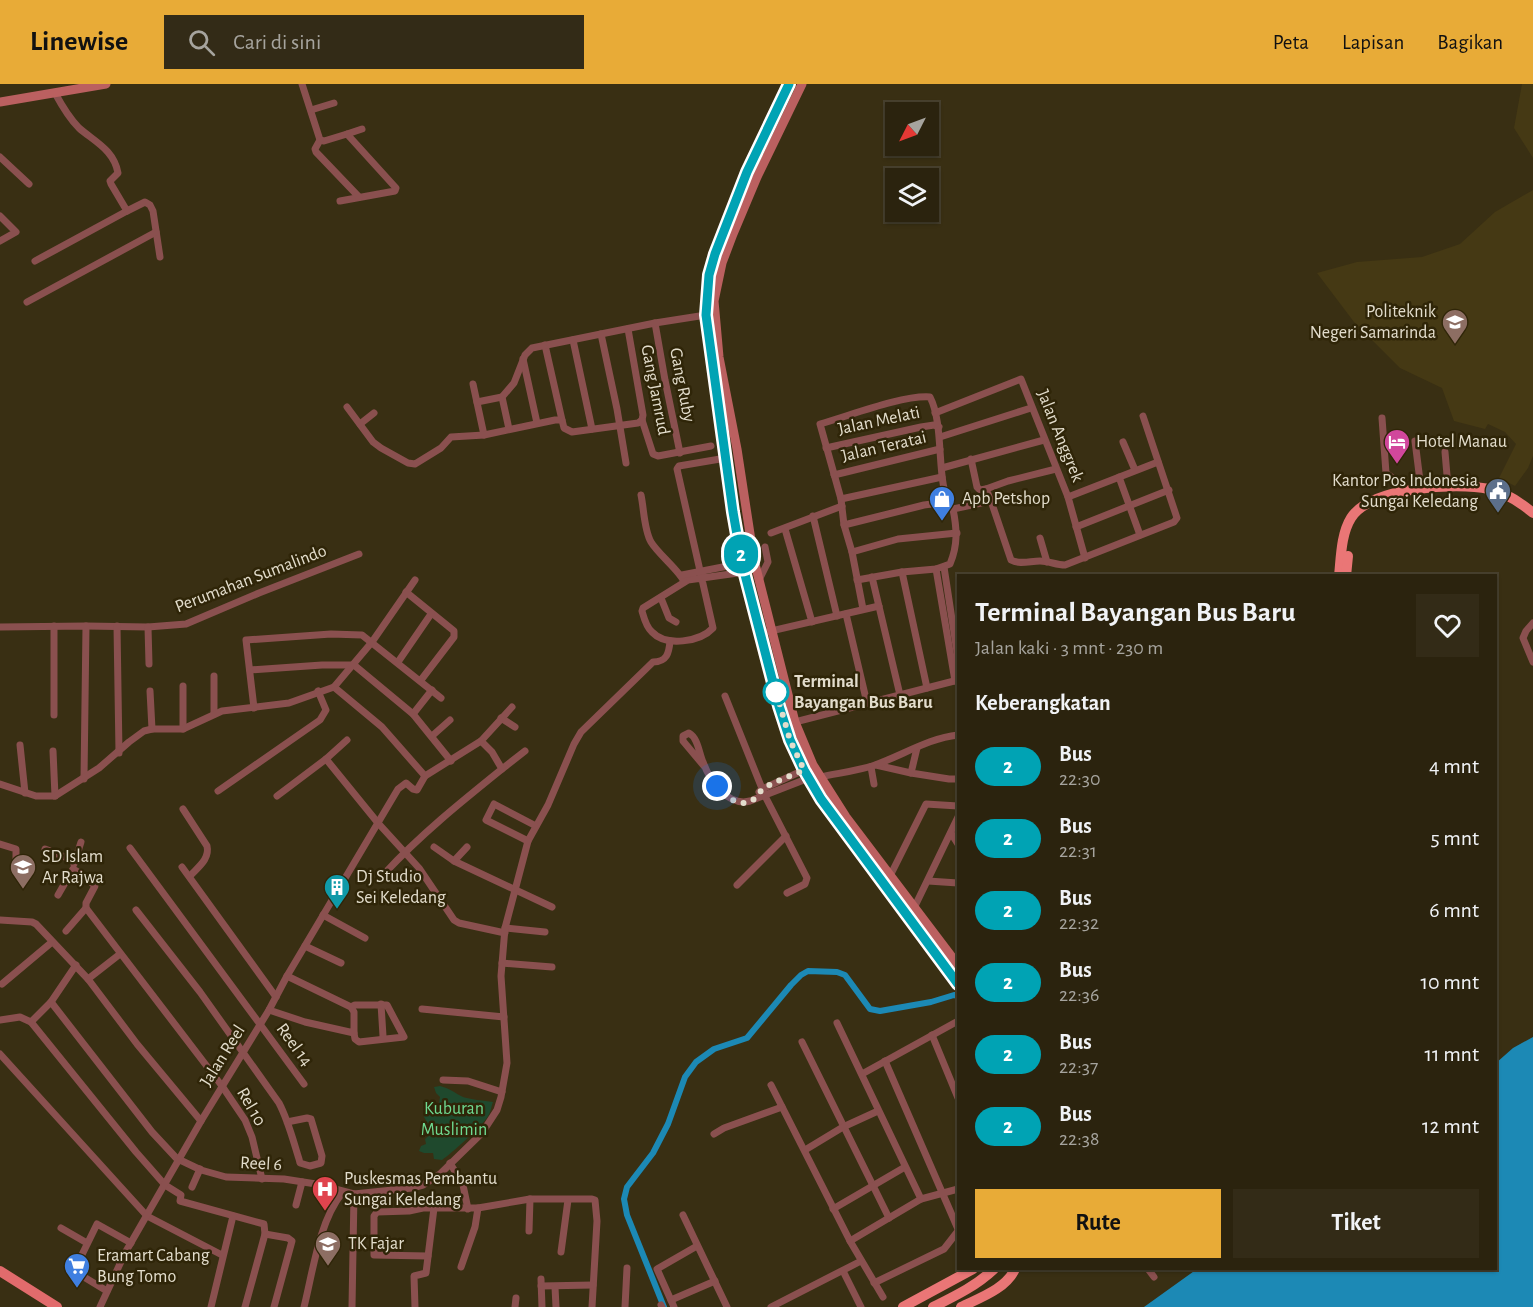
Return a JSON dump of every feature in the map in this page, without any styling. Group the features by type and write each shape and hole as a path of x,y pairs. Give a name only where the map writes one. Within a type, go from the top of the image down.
{"highway":[{"path":"1339,574 1344,535 1351,518 1369,502 1398,492 1448,487 1491,489 1514,500 1533,513"},
{"path":"1346,574 1350,534 1356,520 1373,506 1396,497 1453,492 1490,494 1517,509 1533,523"},
{"path":"903,1307 971,1270"},
{"path":"933,1307 984,1279 993,1270"},
{"path":"961,1307 996,1289 1012,1277 1015,1270"}],"main road":[{"path":"0,102 72,87 106,84"},
{"path":"789,84 752,175 715,254 709,275 706,315 733,512 744,567 795,722 813,765 890,876 915,906 946,957 957,982"},
{"path":"802,84 752,175 722,263 714,301 719,357 779,706 790,740 821,799 946,957 957,964"},
{"path":"0,1271 57,1307"},
{"path":"0,1277 48,1307"}],"street":[{"path":"302,84 320,140 315,148 316,152 360,197"},
{"path":"58,90 74,122 114,159 118,173 110,181 127,211"},
{"path":"311,110 334,103"},
{"path":"320,140 324,141 362,129"},
{"path":"340,201 395,191 396,188 346,134"},
{"path":"0,157 29,184"},
{"path":"342,179 351,198"},
{"path":"35,261 140,204 148,203 153,211 160,257"},
{"path":"0,216 16,232 0,241"},
{"path":"27,302 156,232"},
{"path":"477,402 502,397 514,383 529,350 537,346 706,315"},
{"name":"Gang Ruby","path":"655,323 664,380 680,453"},
{"name":"Gang Jamrud","path":"628,329 642,420 655,456 680,453"},
{"path":"601,334 626,463"},
{"path":"573,340 592,429"},
{"path":"545,345 564,428 572,432 638,423 642,420"},
{"path":"523,359 537,423"},
{"name":"Jalan Anggrek","path":"935,413 1019,379 1022,381 1068,497 1085,558"},
{"path":"473,384 484,435"},
{"path":"857,579 936,569 950,564 954,555 957,533 953,509 947,502 942,477 939,427 930,397 920,396 820,424 841,503 863,609"},
{"path":"502,397 509,429"},
{"path":"347,407 381,448 411,464 418,463 441,448 451,436 484,435 562,420"},
{"name":"Jalan Melati","path":"940,437 1031,408"},
{"path":"360,424 374,413"},
{"path":"986,489 1011,560 1016,563 1047,562 1065,565 1174,522 1177,518 1169,490 1143,416"},
{"path":"1382,418 1386,473 1396,481 1398,492"},
{"name":"Jalan Melati","path":"826,448 921,427 934,425 939,427"},
{"path":"942,468 1044,440"},
{"path":"1415,441 1420,489"},
{"path":"1124,442 1135,470"},
{"path":"680,453 711,446"},
{"name":"Jalan Teratai","path":"834,475 940,450"},
{"path":"1445,452 1448,487"},
{"path":"726,458 679,466 678,469 701,575 712,630 681,641 670,641 652,633 642,611 683,579 701,575 744,567"},
{"path":"971,459 977,487 980,490 1056,469"},
{"path":"1068,497 1158,462"},
{"path":"771,533 785,529 841,503 942,477"},
{"path":"1119,477 1140,535"},
{"path":"1076,527 1169,490"},
{"path":"641,495 649,539 683,579"},
{"path":"953,509 990,501"},
{"path":"844,525 924,505 947,502"},
{"path":"813,516 837,616"},
{"path":"785,529 812,622"},
{"path":"852,552 898,539 957,533"},
{"path":"1040,538 1047,562"},
{"path":"759,580 768,562 765,548"},
{"name":"Perumahan Sumalindo","path":"0,627 148,627 186,624 359,554"},
{"path":"944,567 957,664"},
{"path":"795,722 957,680 955,647 936,569"},
{"path":"902,572 927,688"},
{"path":"872,577 900,695"},
{"path":"0,784 36,796 56,796 119,753 139,734 152,729 183,729 230,709 289,703 334,687 372,642 415,580"},
{"path":"406,592 431,614 453,629 455,634 421,680"},
{"path":"661,598 669,618 676,622"},
{"path":"766,632 879,606"},
{"path":"398,662 431,614"},
{"path":"846,614 867,703"},
{"path":"1533,623 1523,638 1533,661"},
{"path":"54,626 54,716"},
{"path":"117,626 119,753"},
{"path":"84,779 86,627"},
{"path":"148,627 149,664"},
{"path":"254,708 245,643 249,639 330,634 359,634 398,662 441,698"},
{"path":"443,1080 468,1081 502,1092 507,1063 501,976 505,930 513,890 528,841 548,805 581,732 653,662 659,662 665,658 670,641"},
{"path":"250,670 354,665 413,714 451,761"},
{"path":"214,676 214,714"},
{"path":"183,686 183,729"},
{"path":"334,687 382,727 425,777"},
{"path":"413,714 432,690"},
{"path":"150,691 152,729"},
{"path":"218,791 320,720 326,710 318,691"},
{"path":"725,696 763,793 807,882 787,893"},
{"path":"378,823 402,784 407,784 417,790 425,777 481,741 512,707"},
{"path":"501,718 515,727"},
{"path":"432,736 450,720"},
{"path":"820,777 873,766 936,738 957,735"},
{"path":"277,796 347,740"},
{"path":"481,741 492,752 502,769"},
{"path":"20,745 25,793"},
{"path":"911,773 917,748"},
{"path":"53,751 56,796"},
{"path":"384,874 405,851 467,796 525,751"},
{"path":"326,759 378,823 405,851 456,922 505,930 545,932"},
{"path":"704,766 717,786 729,798 741,802 754,799 807,774"},
{"path":"873,766 957,779"},
{"path":"873,766 874,784"},
{"path":"528,841 487,821 492,805 496,804 536,826"},
{"path":"890,876 925,806 928,804 957,806"},
{"path":"183,809 208,850 203,862 190,876"},
{"path":"915,906 957,819"},
{"name":"Jalan Reel","path":"100,1307 131,1243 201,1121 378,823"},
{"path":"951,833 957,842"},
{"path":"737,885 786,836"},
{"path":"58,895 74,865 81,842"},
{"path":"0,844 16,849 16,865"},
{"path":"434,847 454,861 552,907"},
{"path":"454,861 467,847"},
{"name":"Reel 14","path":"130,848 304,1084"},
{"path":"45,849 74,865 95,886 86,903 86,908 66,931"},
{"path":"182,867 276,997"},
{"path":"928,881 957,883"},
{"name":"Rel 10","path":"86,908 222,1086 245,1120 252,1137 262,1179"},
{"path":"136,910 279,1103 301,1164 310,1166 321,1163 322,1156 311,1119 287,1122"},
{"path":"323,915 365,938"},
{"path":"0,920 34,923 88,979 137,1044 201,1121"},
{"path":"2,984 52,942"},
{"path":"305,946 341,963"},
{"path":"88,979 120,954"},
{"path":"502,963 552,967"},
{"path":"31,1022 51,1002 76,965"},
{"path":"287,976 351,1008 354,1012 355,1039 358,1042 404,1037 388,1005 356,1005 351,1008"},
{"path":"51,1002 152,1132 179,1160"},
{"path":"381,1004 383,1036"},
{"path":"422,1009 504,1017"},
{"path":"269,1010 304,1022 354,1033"},
{"path":"0,1020 20,1017 31,1022 135,1152 165,1185 181,1195 180,1201 266,1226 245,1307"},
{"path":"862,1074 957,1022"},
{"path":"837,1023 921,1199"},
{"path":"932,1035 957,1096"},
{"path":"802,1042 889,1218"},
{"path":"0,1054 147,1216 222,1255"},
{"path":"885,1061 957,1228"},
{"path":"771,1085 833,1209 883,1297"},
{"name":"Reel 6","path":"179,1160 226,1177 302,1182 354,1194 423,1185 440,1174 482,1133 497,1110 502,1092"},
{"path":"714,1134 724,1128 782,1107"},
{"path":"805,1150 843,1127 878,1111"},
{"path":"450,1163 463,1185 468,1209"},
{"path":"833,1209 905,1167"},
{"path":"192,1187 200,1169"},
{"path":"296,1206 302,1182"},
{"path":"850,1241 921,1199 957,1188"},
{"path":"304,1307 332,1206 342,1192"},
{"path":"352,1307 354,1194"},
{"path":"529,1231 530,1199"},
{"path":"428,1256 374,1255 372,1218 377,1212 434,1208 468,1209 530,1199 592,1199 595,1200 597,1206 592,1307"},
{"path":"561,1252 568,1200"},
{"path":"415,1307 414,1276 426,1274 434,1208"},
{"path":"461,1267 475,1227 478,1208"},
{"path":"683,1215 727,1307"},
{"path":"211,1307 233,1216"},
{"path":"107,1291 74,1271 87,1243 98,1223 131,1243"},
{"path":"61,1228 87,1243"},
{"path":"874,1282 944,1249 957,1231"},
{"path":"265,1234 288,1238 292,1241 274,1307"},
{"path":"698,1246 657,1269 672,1304 715,1281"},
{"path":"771,1307 861,1261"},
{"path":"625,1307 627,1268"},
{"path":"1149,1270 1154,1277"},
{"path":"843,1271 861,1307"},
{"path":"542,1307 541,1282 555,1287 593,1285"},
{"path":"555,1287 556,1307"},
{"path":"515,1307 516,1298"}],"shaded area":[{"path":"1522,84 1533,84 1533,158 1514,128"},
{"name":"Politeknik Negeri Samarinda","path":"1533,190 1533,456 1528,468 1515,486 1499,478 1516,444 1505,432 1488,424 1485,429 1454,421 1442,388 1400,368 1354,322 1317,273 1357,262 1422,257 1460,244 1495,212"}],"green space":[{"name":"Kuburan Muslimin","path":"440,1086 463,1097 493,1102 485,1120 442,1160 434,1159 433,1153 419,1151 421,1146 426,1144 425,1139 433,1132 424,1117 439,1103 440,1097 434,1087"}],"water":[{"path":"1533,1037 1533,1307 1144,1307 1196,1270 1497,1270 1497,1062 1513,1048"}],"waterway":[{"path":"664,1307 627,1215 624,1199 627,1187 653,1153 668,1124 685,1077 696,1062 714,1049 747,1038 791,985 808,971 837,972 845,975 870,1009 880,1011 957,996"}],"bus line":[{"name":"2","path":"789,84 747,172 709,275 706,315 710,356 742,563 762,633 779,706 790,740 804,770 821,799 957,982"}],"place":[{"name":"Politeknik Negeri Samarinda","path":"1455,345"},
{"name":"Hotel Manau","path":"1397,465"},
{"name":"Kantor Pos Indonesia Sungai Keledang","path":"1498,514"},
{"name":"Apb Petshop","path":"942,522"},
{"name":"Terminal Bayangan Bus Baru","path":"776,692"},
{"name":"SD Islam Ar Rajwa","path":"23,890"},
{"name":"Dj Studio Sei Keledang","path":"337,910"},
{"name":"Puskesmas Pembantu Sungai Keledang","path":"325,1212"},
{"name":"TK Fajar","path":"328,1267"},
{"name":"Eramart Cabang Bung Tomo","path":"77,1289"}],"route":[{"path":"717,786 729,798 746,802 754,799 762,789 804,770 790,740 775,688 776,692"}]}
